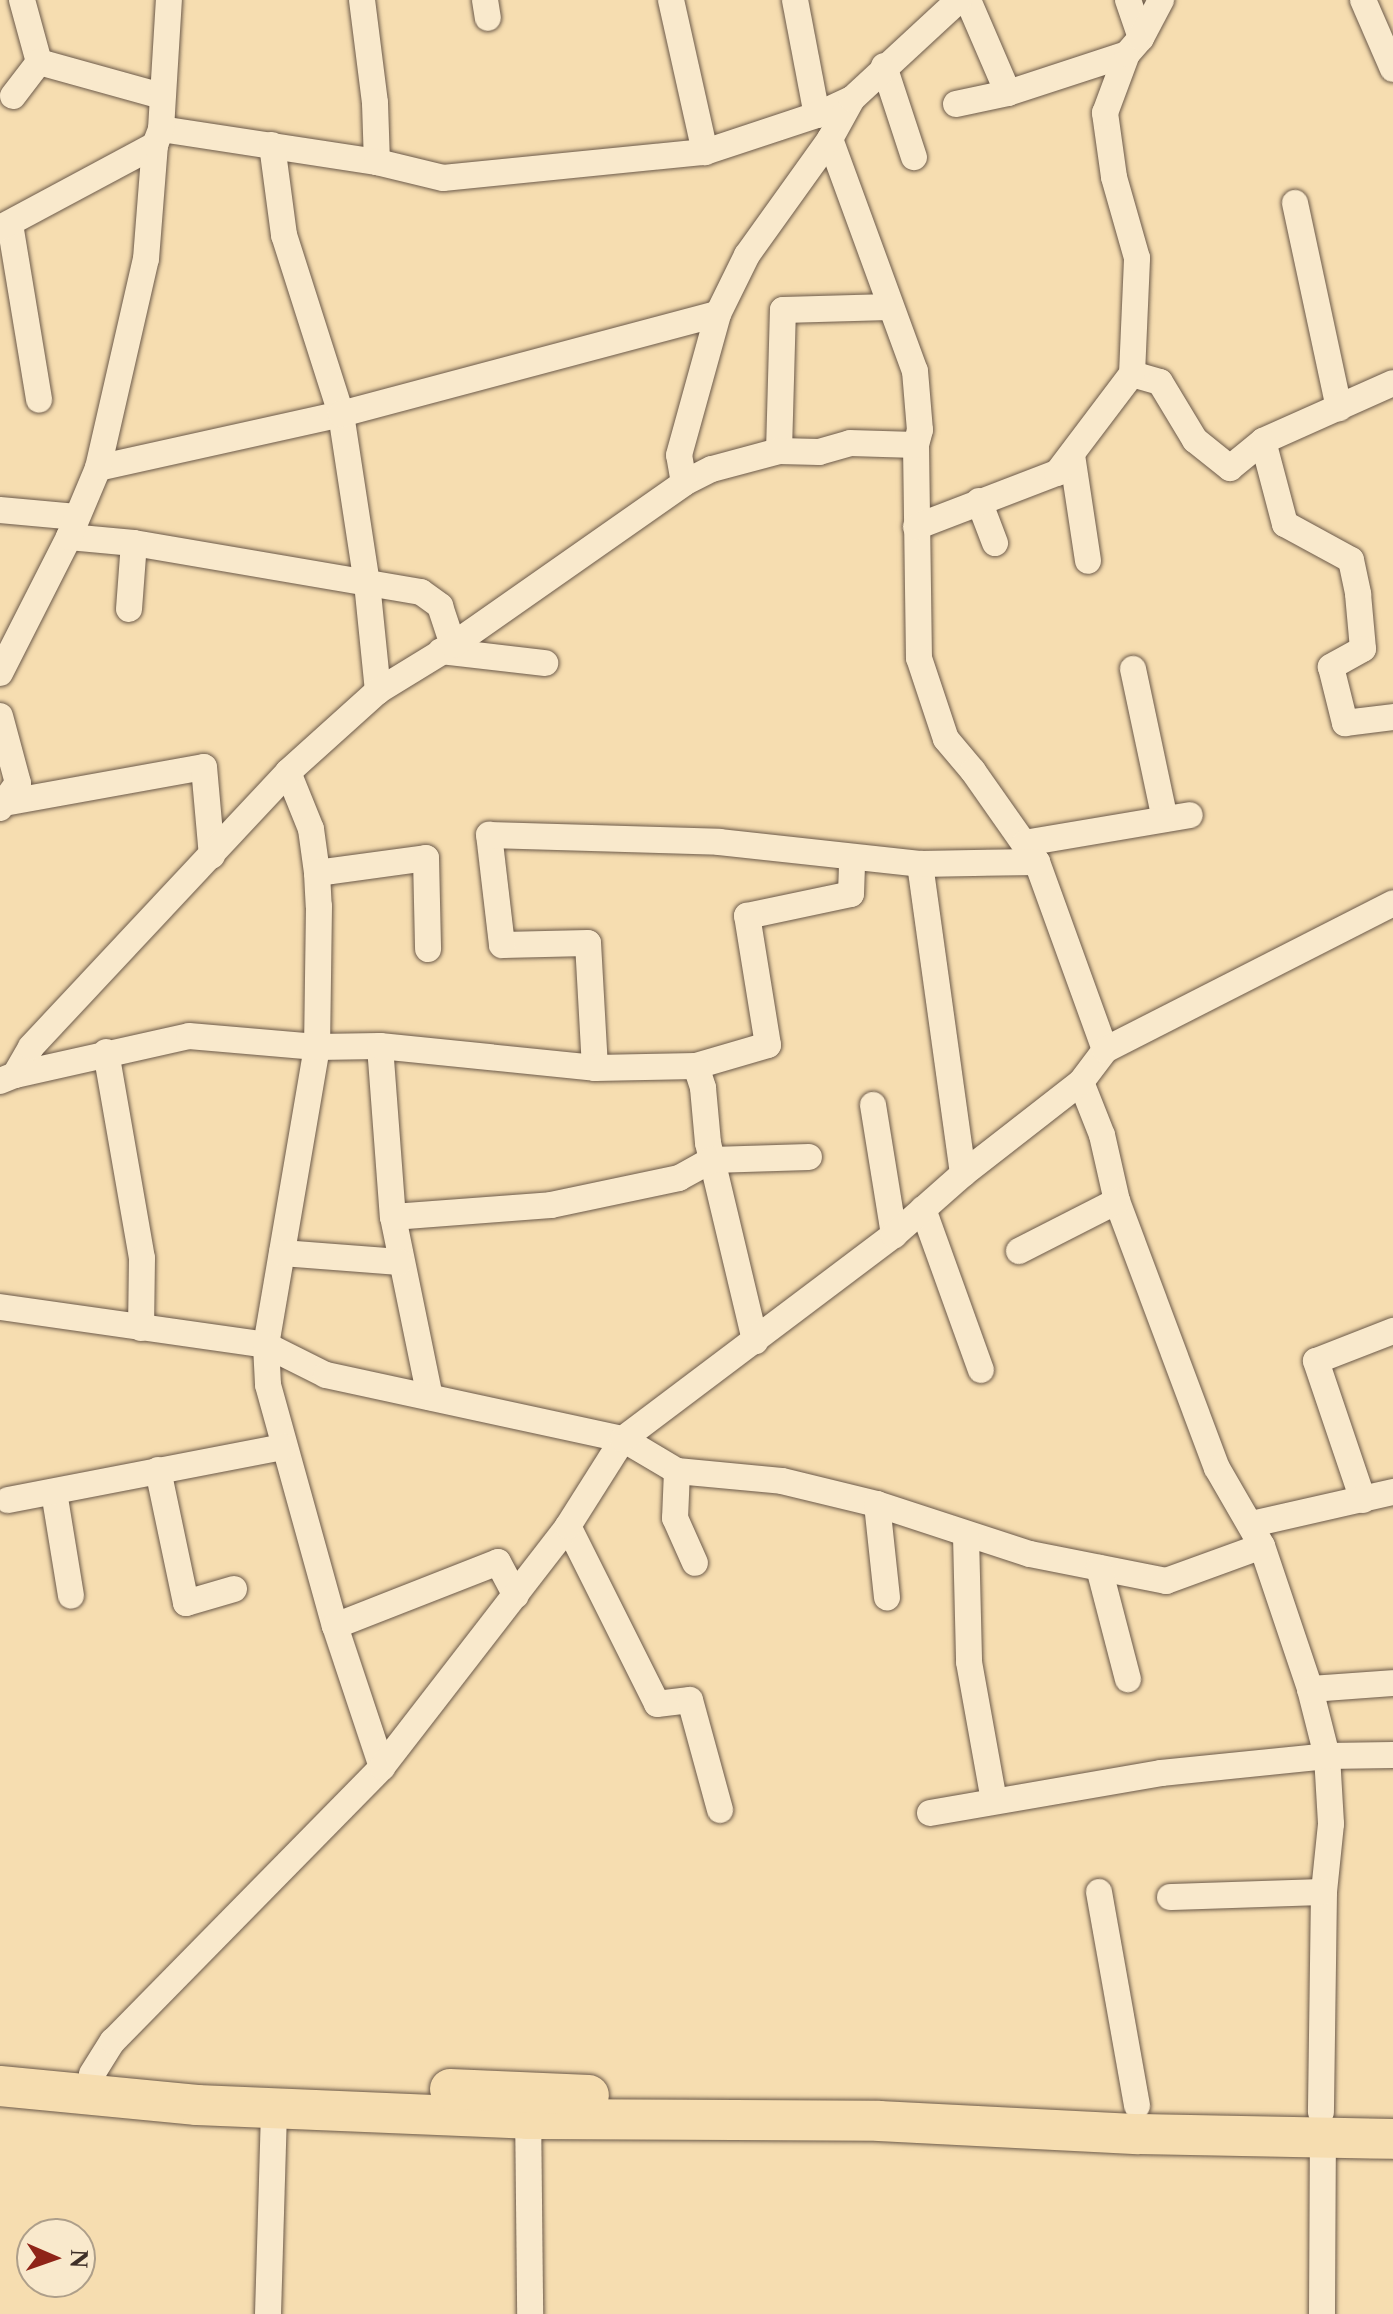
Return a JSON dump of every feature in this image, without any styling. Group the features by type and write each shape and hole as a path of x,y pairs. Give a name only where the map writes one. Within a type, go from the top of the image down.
{"main road":[{"path":"0,2066 528,2105 1139,2134 1322,2124 1393,2115"},
{"path":"0,2086 274,2109 528,2105 1137,2106 1322,2124 1393,2139"}],"street":[{"path":"22,0 39,62"},
{"path":"0,673 73,527 98,468 146,259 169,0"},
{"path":"362,0 375,103 377,162"},
{"path":"671,0 705,152"},
{"path":"795,0 817,115"},
{"path":"684,483 679,455 718,314 747,255 830,139 852,99 884,66 959,0"},
{"path":"968,0 1008,93"},
{"path":"1128,0 1134,46"},
{"path":"916,527 1057,473 1132,374 1137,258 1114,177 1105,113 1134,46 1161,0"},
{"path":"1363,0 1393,69"},
{"path":"956,104 1008,93 1134,46"},
{"path":"39,62 162,96"},
{"path":"13,96 39,62"},
{"path":"884,66 914,157"},
{"path":"39,400 5,226 158,137 272,145 377,162 443,178 705,152 817,115 852,99"},
{"path":"830,139 915,371 920,430 916,445 919,658 946,739 1031,852 1105,1050"},
{"path":"272,145 284,235 341,414 367,583 378,691"},
{"path":"1295,203 1339,408"},
{"path":"779,451 783,310 890,307"},
{"path":"98,468 341,414 718,314"},
{"path":"1132,374 1160,382 1195,440 1230,468 1263,441 1393,383"},
{"path":"1263,441 1285,524 1351,560 1363,649 1331,667 1345,723 1393,717"},
{"path":"7,1078 31,1047 288,772 378,691 447,648 684,483 712,469 779,451 819,452 850,443 916,445"},
{"path":"1072,455 1088,561"},
{"path":"979,501 995,543"},
{"path":"0,510 134,543 421,592 440,606 447,648"},
{"path":"129,609 134,543"},
{"path":"447,648 545,663"},
{"path":"595,1068 588,943 502,945 489,835 719,842 920,864 1031,852 1177,817 1133,669"},
{"path":"0,716 18,783 2,806"},
{"path":"2,806 204,767 212,856"},
{"path":"288,772 311,829 317,873 317,1047 266,1345 268,1385 335,1626 382,1767"},
{"path":"317,873 426,858 428,949"},
{"path":"7,1078 106,1052 189,1036 317,1047 380,1046 595,1068 696,1066 768,1045 747,916 851,894 852,858"},
{"path":"920,864 963,1174"},
{"path":"92,2074 113,2041 382,1767 568,1526 623,1439 894,1235 963,1174 1081,1082 1105,1050 1393,903"},
{"path":"380,1046 393,1217 430,1397"},
{"path":"106,1052 142,1258 141,1328"},
{"path":"696,1066 703,1088 712,1160 755,1341"},
{"path":"1081,1082 1102,1135 1117,1201 1217,1468 1257,1535 1310,1689 1327,1756 1331,1824 1324,1892 1322,2314"},
{"path":"873,1105 894,1235"},
{"path":"393,1217 566,1202 679,1178 712,1160 809,1157"},
{"path":"1019,1251 1117,1201"},
{"path":"923,1209 981,1370"},
{"path":"282,1253 400,1262"},
{"path":"0,1307 266,1345 326,1375 623,1439 677,1471 782,1481 877,1504 966,1536 1030,1554 1166,1581 1257,1535 1393,1492"},
{"path":"1363,1500 1316,1361 1393,1331"},
{"path":"8,1500 283,1447"},
{"path":"158,1470 186,1603 234,1589"},
{"path":"677,1471 675,1518 695,1563"},
{"path":"54,1492 71,1596"},
{"path":"877,1504 887,1597"},
{"path":"568,1526 657,1704 690,1700 720,1810"},
{"path":"966,1536 969,1662 994,1801"},
{"path":"335,1626 498,1562 516,1596"},
{"path":"1099,1568 1128,1679"},
{"path":"1310,1689 1393,1683"},
{"path":"930,1813 1161,1773 1327,1756 1393,1755"},
{"path":"1099,1892 1137,2106"},
{"path":"1170,1897 1324,1892"},
{"path":"528,2105 530,2314"},
{"path":"268,2314 274,2109"}]}
